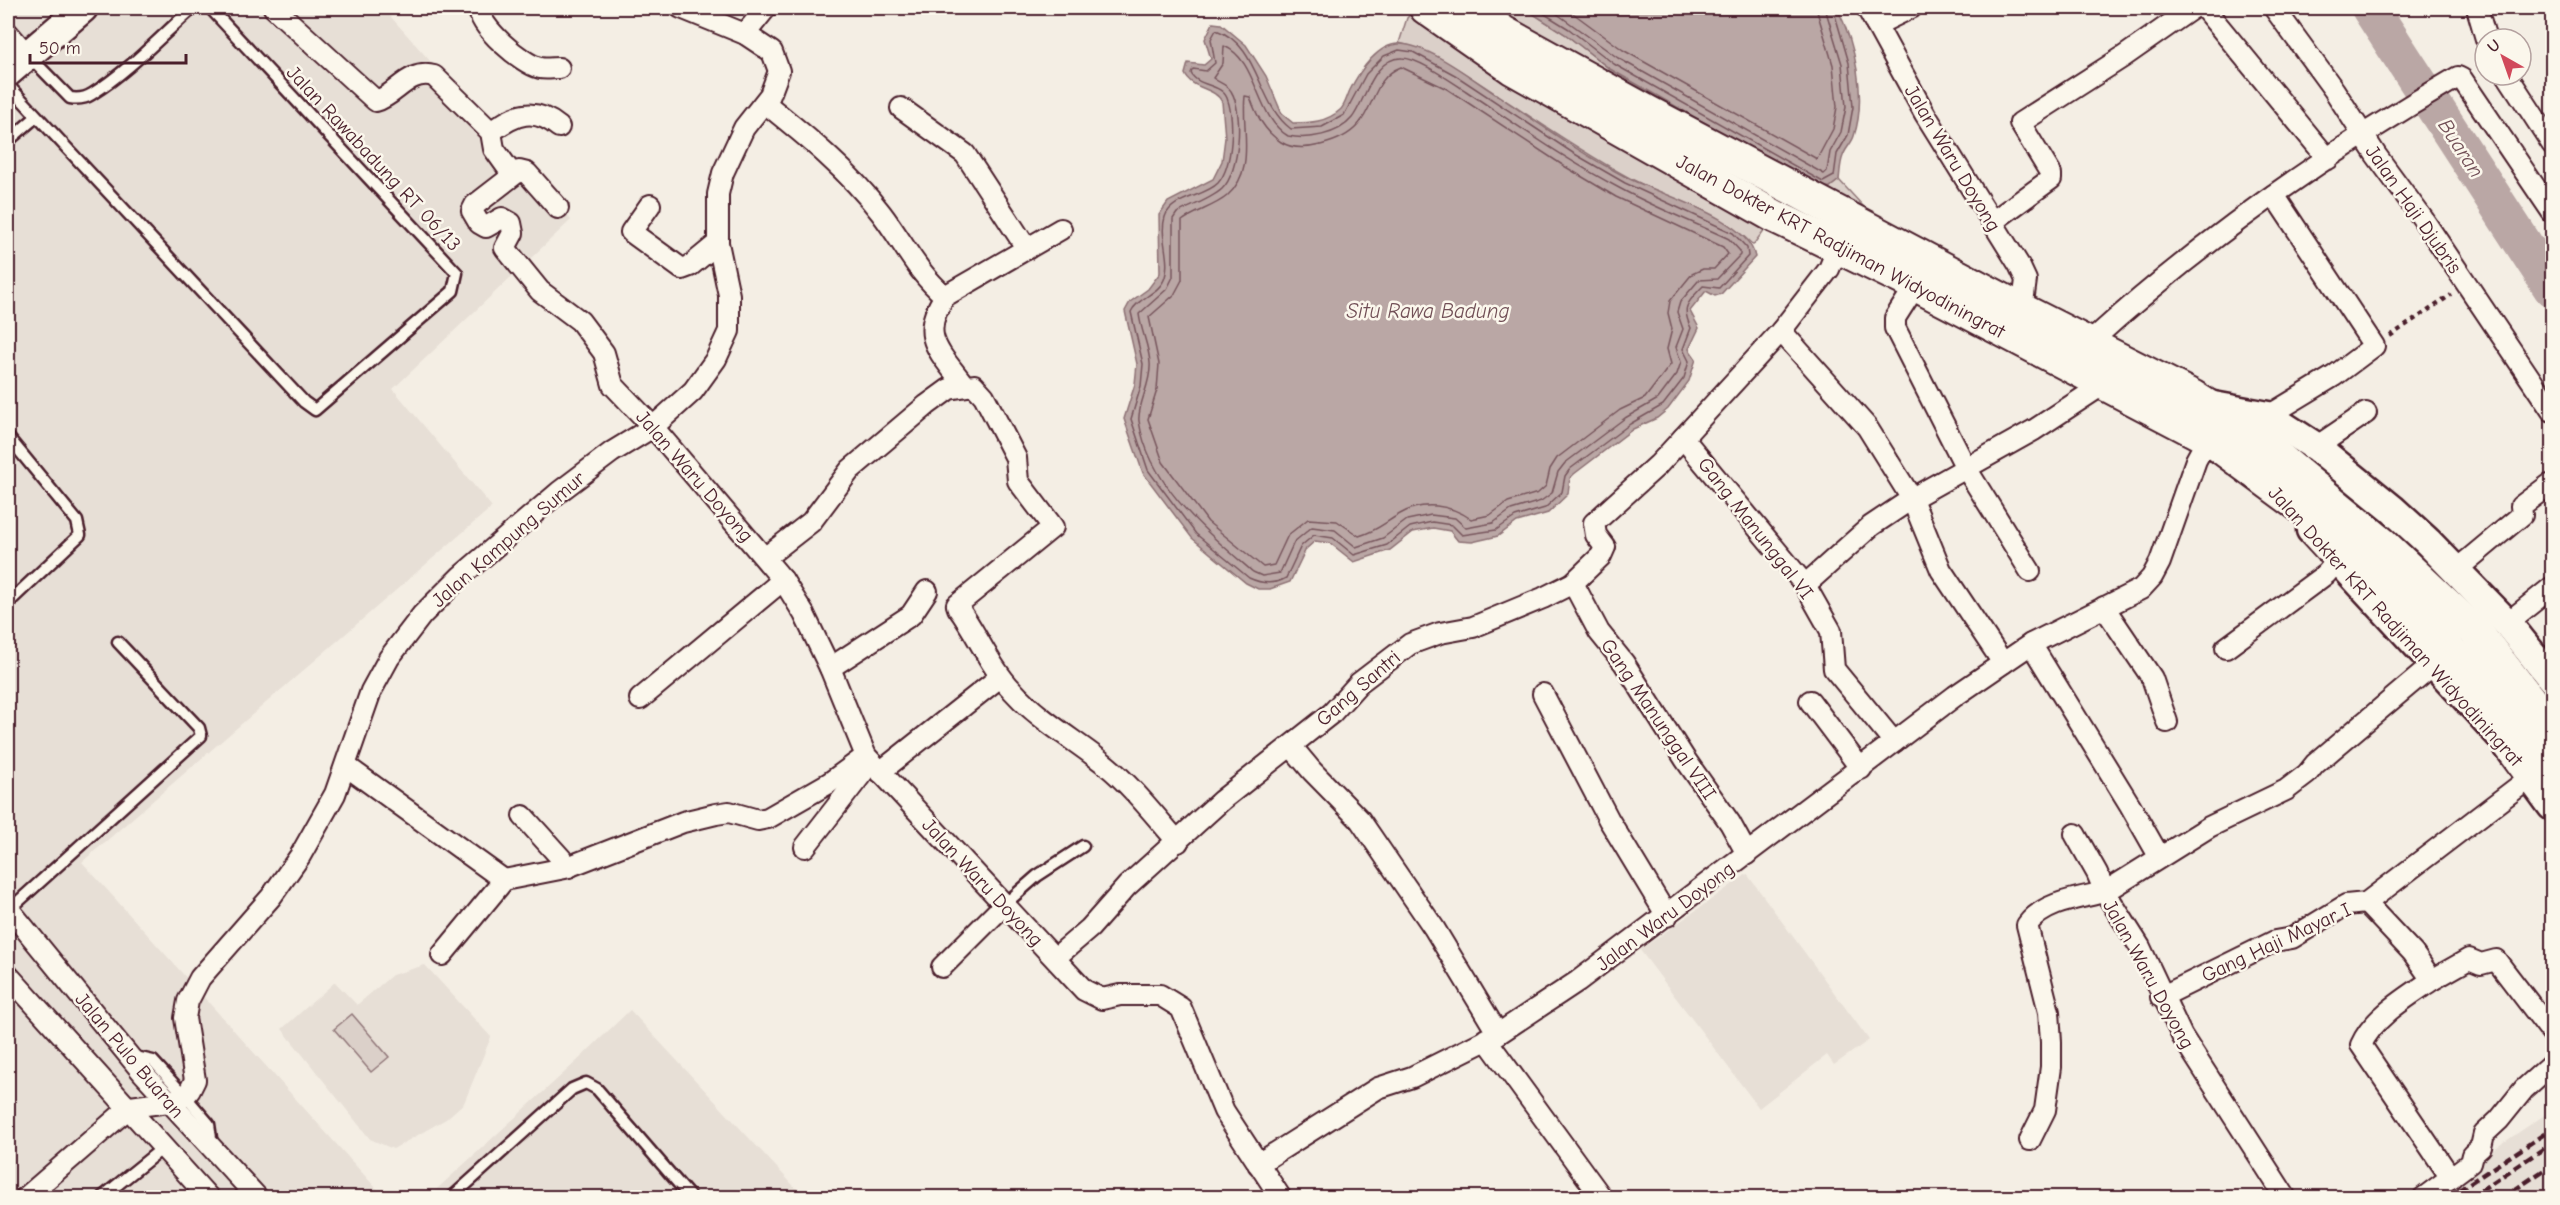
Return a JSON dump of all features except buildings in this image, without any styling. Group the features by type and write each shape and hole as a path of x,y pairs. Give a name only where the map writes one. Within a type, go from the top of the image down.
{"main road":[{"name":"Jalan Dokter KRT Radjiman Widyodiningrat","path":"1426,8 1512,68 1774,216 1916,285 2208,438 2261,475 2332,532 2430,628 2503,710 2542,775"},
{"name":"Jalan Dokter KRT Radjiman Widyodiningrat","path":"1470,8 1503,32 1573,71 2022,310 2206,405 2244,429 2383,544 2476,632 2553,728"}],"street":[{"path":"8,33 17,64 83,8"},
{"path":"479,8 481,19 498,39 524,60 540,68 558,68"},
{"name":"Jalan Kampung Sumur","path":"177,1099 195,1080 185,1018 188,1001 200,978 271,897 300,856 335,794 361,716 388,658 435,601 559,492 612,452 653,427 693,391 716,358 729,331 729,295 718,243 718,195 723,173 744,128 765,103 777,81 779,71 772,52 746,34 681,8"},
{"path":"746,34 766,8"},
{"path":"1872,16 1911,8"},
{"path":"1992,222 2051,179 2051,174 2020,123 2123,57 2193,8"},
{"path":"2204,8 2328,159"},
{"name":"Jalan Haji Djubris","path":"2274,8 2553,411"},
{"path":"2477,8 2483,27"},
{"path":"280,10 376,101 408,79 419,75 434,76 491,132 494,149 512,174 519,171 526,173 558,208"},
{"name":"Jalan Waru Doyong","path":"1872,16 1925,114 2019,265 2026,280 2022,310"},
{"path":"2088,344 2150,288 2274,195 2380,123 2458,77 2553,212"},
{"path":"2515,87 2553,144"},
{"path":"765,103 839,165 855,182 882,215 907,255 929,282 945,296"},
{"path":"901,108 965,154 1027,249"},
{"path":"491,132 522,113 534,113 550,119 559,127"},
{"name":"Jalan Waru Doyong","path":"512,174 475,205 472,211 479,224 486,227 502,218 507,219 513,233 506,244 506,252 540,291 580,321 604,353 613,386 653,427 766,557 783,580 804,614 872,763 1084,990 1102,999 1120,995 1160,995 1181,1008 1215,1093 1258,1164 1377,1088 1412,1077 1492,1036 1578,981 1667,916 1894,742 2003,663 2031,644 2141,589 2152,577 2208,438"},
{"path":"2268,416 2334,376 2374,346 2274,195"},
{"path":"650,206 630,232 682,269 690,267 718,243"},
{"path":"964,385 934,344 932,315 945,296 1061,229"},
{"path":"1683,438 1781,331 1829,269 1838,248"},
{"path":"1916,285 1895,318 1895,328 1966,468 2030,571"},
{"path":"1781,331 1868,427 1912,499 1941,570 2003,663"},
{"path":"1805,585 1872,526 1912,499 2034,430 2104,384"},
{"path":"766,557 811,522 850,470 890,439 927,405 949,389 974,385 984,396 1016,458 1018,481 1053,526 957,605 1000,677 1041,718 1108,767 1178,842"},
{"name":"Jalan Dokter KRT Radjiman Widyodiningrat","path":"2206,405 2268,416 2316,447 2392,509 2456,570 2507,623 2553,679"},
{"path":"2316,447 2366,412"},
{"name":"Gang Santri","path":"1055,958 1090,928 1127,886 1261,766 1291,746 1332,713 1359,683 1410,644 1440,633 1483,623 1515,611 1574,583 1601,556 1605,547 1596,535 1594,523 1658,465 1683,438"},
{"name":"Gang Manunggal VI","path":"1683,438 1805,585 1831,631 1834,669 1894,742"},
{"name":"Jalan Dokter KRT Radjiman Widyodiningrat","path":"2261,475 2337,561 2435,663 2499,734 2542,775 2553,806"},
{"path":"2456,570 2522,515 2521,506 2549,485"},
{"path":"2226,648 2326,574 2337,561"},
{"path":"640,699 783,580"},
{"name":"Gang Manunggal VIII","path":"1574,583 1599,632 1624,663 1685,759 1730,823 1747,854"},
{"path":"2507,623 2553,587"},
{"path":"830,668 911,615 927,591"},
{"path":"2104,607 2152,678 2167,722"},
{"path":"2031,644 2159,856"},
{"name":"Jalan Waru Doyong","path":"2286,1197 2200,1066 2161,998 2140,947 2105,892 2159,856 2297,783 2314,764 2435,663"},
{"path":"442,955 504,880 569,867 683,822 729,812 758,820 768,819 829,783 872,763 1000,677"},
{"path":"1543,694 1609,819 1667,916"},
{"path":"1810,700 1862,768"},
{"path":"1291,746 1360,820 1434,928 1492,1036 1602,1197"},
{"path":"805,847 872,763"},
{"path":"346,766 504,880"},
{"name":"Gang Haji Mayar I","path":"2161,998 2275,941 2292,938 2346,905 2366,903 2542,775"},
{"path":"524,816 569,867"},
{"path":"2030,1140 2045,1110 2051,1067 2051,1042 2049,1012 2027,925 2034,916 2050,907 2105,892 2075,834"},
{"path":"2366,903 2413,952 2432,980"},
{"path":"942,967 1005,904"},
{"name":"Jalan Pulo Buaran","path":"8,909 128,1055 177,1099 213,1150 258,1197"},
{"path":"2451,1178 2361,1045 2366,1036 2390,1012 2432,980 2469,959 2481,964 2496,960 2553,1033"},
{"name":"Jalan Pulo Buaran","path":"8,975 130,1107 209,1197"},
{"path":"2423,1197 2470,1162 2472,1155 2481,1147 2484,1134 2499,1120 2524,1089 2553,1064"},
{"path":"25,1197 130,1107 177,1099"},
{"path":"1258,1164 1281,1197"}],"lane":[{"path":"17,64 69,98 82,98 91,95 114,77 194,8"},
{"name":"Jalan Rawabadung RT 06/13","path":"36,117 304,402 315,410 453,291 458,282 457,273 210,8"},
{"path":"8,85 36,117 8,141"},
{"path":"8,437 77,521 80,535 8,603"},
{"path":"8,909 201,736 199,728 118,642"},
{"path":"1005,904 1037,876 1083,846"},
{"path":"451,1197 572,1089 586,1083 597,1089 691,1197"},
{"path":"101,1197 164,1146"}],"path":[{"path":"2374,346 2454,293"}],"shaded area":[{"path":"8,8 383,8 571,220 393,389 492,507 82,862 384,1197 8,1197"},
{"path":"1416,8 1470,8 1504,31 1510,8 1524,8 1565,34 1610,69 1820,188 1830,187 1839,180 1898,244 1774,217 1753,245 1740,233 1709,214 1626,176 1562,138 1451,65 1425,52 1399,43 1407,18"},
{"path":"1747,874 1869,1040 1834,1065 1827,1055 1759,1108 1640,950"},
{"path":"425,965 491,1037 464,1103 446,1119 393,1149 370,1139 282,1029 335,982 357,1005 392,975"},
{"path":"630,1010 804,1197 427,1198 576,1062"},
{"path":"352,1014 389,1057 371,1072 334,1029"},
{"path":"2552,1110 2552,1197 2423,1198 2451,1178"}],"water":[{"path":"1524,8 1837,8 1854,54 1859,88 1858,121 1852,141 1842,159 1839,180 1830,187 1820,188 1610,69 1565,34"},
{"name":"Situ Rawa Badung","path":"1213,23 1221,24 1246,45 1266,76 1282,114 1293,123 1318,121 1335,114 1343,106 1359,75 1377,53 1393,45 1413,46 1451,64 1561,139 1611,169 1701,209 1737,231 1749,243 1755,257 1721,294 1715,296 1706,291 1690,311 1699,328 1689,349 1696,359 1689,381 1668,409 1657,418 1633,429 1574,474 1570,478 1568,494 1548,513 1517,522 1498,536 1472,542 1458,541 1450,531 1433,528 1413,532 1390,550 1354,562 1330,543 1315,541 1306,549 1290,582 1270,589 1258,589 1246,583 1192,538 1143,473 1124,419 1135,384 1137,364 1125,311 1130,302 1148,289 1160,273 1159,215 1168,202 1213,179 1222,161 1225,138 1222,102 1219,97 1193,83 1185,74 1188,63 1204,65 1211,59 1205,39"}],"waterway":[{"name":"Buaran","path":"2370,8 2552,288"}],"railway":[{"path":"2447,1198 2552,1129"},
{"path":"2469,1198 2552,1143"},
{"path":"2502,1198 2552,1165"}]}
